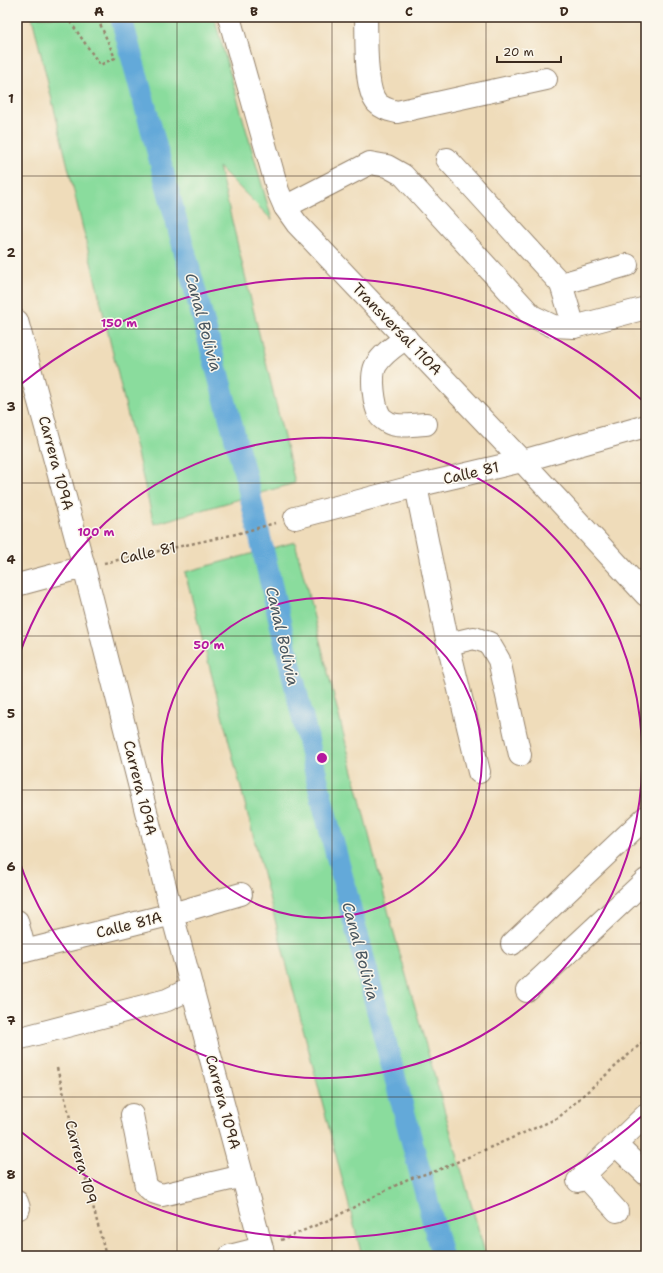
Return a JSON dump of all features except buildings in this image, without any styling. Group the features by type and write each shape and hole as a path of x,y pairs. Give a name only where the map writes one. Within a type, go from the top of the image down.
{"street":[{"name":"Transversal 110A","path":"229,17 278,191 285,207 297,224 522,461 646,595"},
{"path":"366,17 368,84 376,102 384,109 397,112 546,79"},
{"path":"447,159 561,284 574,327"},
{"path":"285,207 370,163 387,166 403,175 532,316 553,326 574,327 646,308"},
{"path":"561,284 627,266"},
{"name":"Carrera 109A","path":"17,320 84,567 172,914 263,1252"},
{"path":"406,338 388,351 375,366 373,381 374,398 380,417 389,423 400,425 426,424"},
{"name":"Calle 81","path":"286,520 416,486 522,461 646,426"},
{"path":"416,486 448,644 479,772"},
{"path":"17,585 84,567"},
{"path":"448,644 474,638 489,643 499,660 520,755"},
{"path":"512,944 646,817"},
{"path":"527,991 646,880"},
{"name":"Calle 81A","path":"21,952 172,914 241,894"},
{"path":"17,921 21,952"},
{"path":"17,1039 167,1000 192,988"},
{"path":"132,1115 146,1186 153,1192 162,1195 243,1176"},
{"path":"617,1212 581,1178 646,1115"},
{"path":"616,1145 646,1174"},
{"path":"230,1256 263,1252"}],"path":[{"path":"67,17 100,65 115,58 96,17"},
{"name":"Calle 81","path":"84,567 236,534 286,520"},
{"path":"263,1252 408,1179 436,1171 558,1118 646,1039"},
{"name":"Carrera 109","path":"57,1068 106,1256"}],"green space":[{"path":"32,17 214,17 272,220 219,167 295,483 154,524"},
{"path":"295,542 392,926 486,1256 362,1256 185,572"}],"waterway":[{"name":"Canal Bolivia","path":"121,17 245,474 323,804 442,1256"}]}
